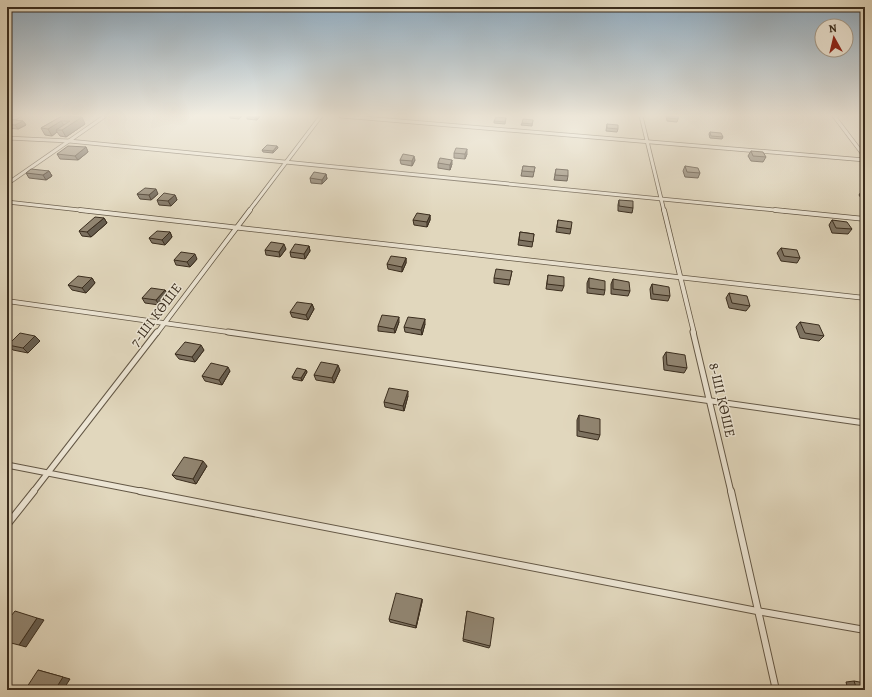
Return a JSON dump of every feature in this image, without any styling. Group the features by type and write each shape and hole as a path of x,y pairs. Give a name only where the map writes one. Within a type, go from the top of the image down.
{"lane":[{"path":"7,184 58,149"},
{"path":"143,149 865,219"},
{"name":"7-ШІ КӨШЕ","path":"7,525 164,324 297,149"},
{"name":"8-ШІ КӨШЕ","path":"648,149 710,401 776,690"},
{"path":"736,149 865,158"},
{"path":"858,149 865,158"},
{"path":"7,202 865,298"},
{"path":"7,301 865,423"},
{"path":"7,465 757,611 865,630"}],"building":[{"path":"65,149 84,149 75,156 57,154"},
{"path":"263,149 275,149 273,151 262,150"},
{"path":"456,149 467,149 465,154 454,153"},
{"path":"751,151 763,152 766,157 753,156"},
{"path":"403,154 414,156 412,161 400,160"},
{"path":"440,158 452,160 450,165 438,163"},
{"path":"523,166 535,167 534,172 522,171"},
{"path":"685,166 698,168 700,173 687,172"},
{"path":"31,169 49,171 43,175 26,173"},
{"path":"556,169 568,170 568,176 555,175"},
{"path":"314,172 326,174 322,180 310,178"},
{"path":"145,188 156,189 149,195 137,194"},
{"path":"164,193 175,195 168,201 157,200"},
{"path":"619,200 633,201 633,208 619,206"},
{"path":"417,213 430,215 427,222 413,220"},
{"path":"95,217 104,218 87,232 79,231"},
{"path":"558,220 572,222 571,229 557,227"},
{"path":"832,220 847,222 852,229 836,228"},
{"path":"157,231 170,232 162,240 149,238"},
{"path":"520,232 534,234 533,242 519,240"},
{"path":"271,242 284,244 279,252 265,250"},
{"path":"295,244 309,246 304,254 290,252"},
{"path":"781,248 797,250 800,258 784,256"},
{"path":"181,252 195,254 187,262 174,260"},
{"path":"391,256 406,258 402,267 387,264"},
{"path":"496,269 512,271 510,280 494,278"},
{"path":"548,275 564,277 564,286 547,284"},
{"path":"78,276 92,278 82,288 68,285"},
{"path":"589,278 605,281 605,290 589,288"},
{"path":"613,279 629,282 630,291 613,289"},
{"path":"652,284 669,287 670,296 653,294"},
{"path":"151,288 165,290 156,300 142,298"},
{"path":"729,293 747,296 750,306 732,303"},
{"path":"297,302 312,304 306,315 290,312"},
{"path":"382,315 399,317 394,329 378,326"},
{"path":"408,317 425,319 421,330 404,327"},
{"path":"800,322 819,325 824,336 805,333"},
{"path":"20,333 35,336 23,348 8,345"},
{"path":"185,342 201,345 192,357 175,354"},
{"path":"666,352 685,355 687,368 667,365"},
{"path":"321,362 338,365 332,378 314,375"},
{"path":"211,363 228,367 219,380 202,376"},
{"path":"297,368 306,370 301,378 292,377"},
{"path":"389,388 408,391 403,406 384,402"},
{"path":"579,415 600,419 600,435 579,431"},
{"path":"184,457 203,461 193,479 172,475"},
{"path":"396,593 422,599 416,626 389,619"},
{"path":"15,611 37,618 19,645 7,642 7,621"},
{"path":"467,611 494,618 490,646 463,639"},
{"path":"38,670 63,677 55,690 25,690"},
{"path":"854,681 865,683 865,690 857,690"}]}
